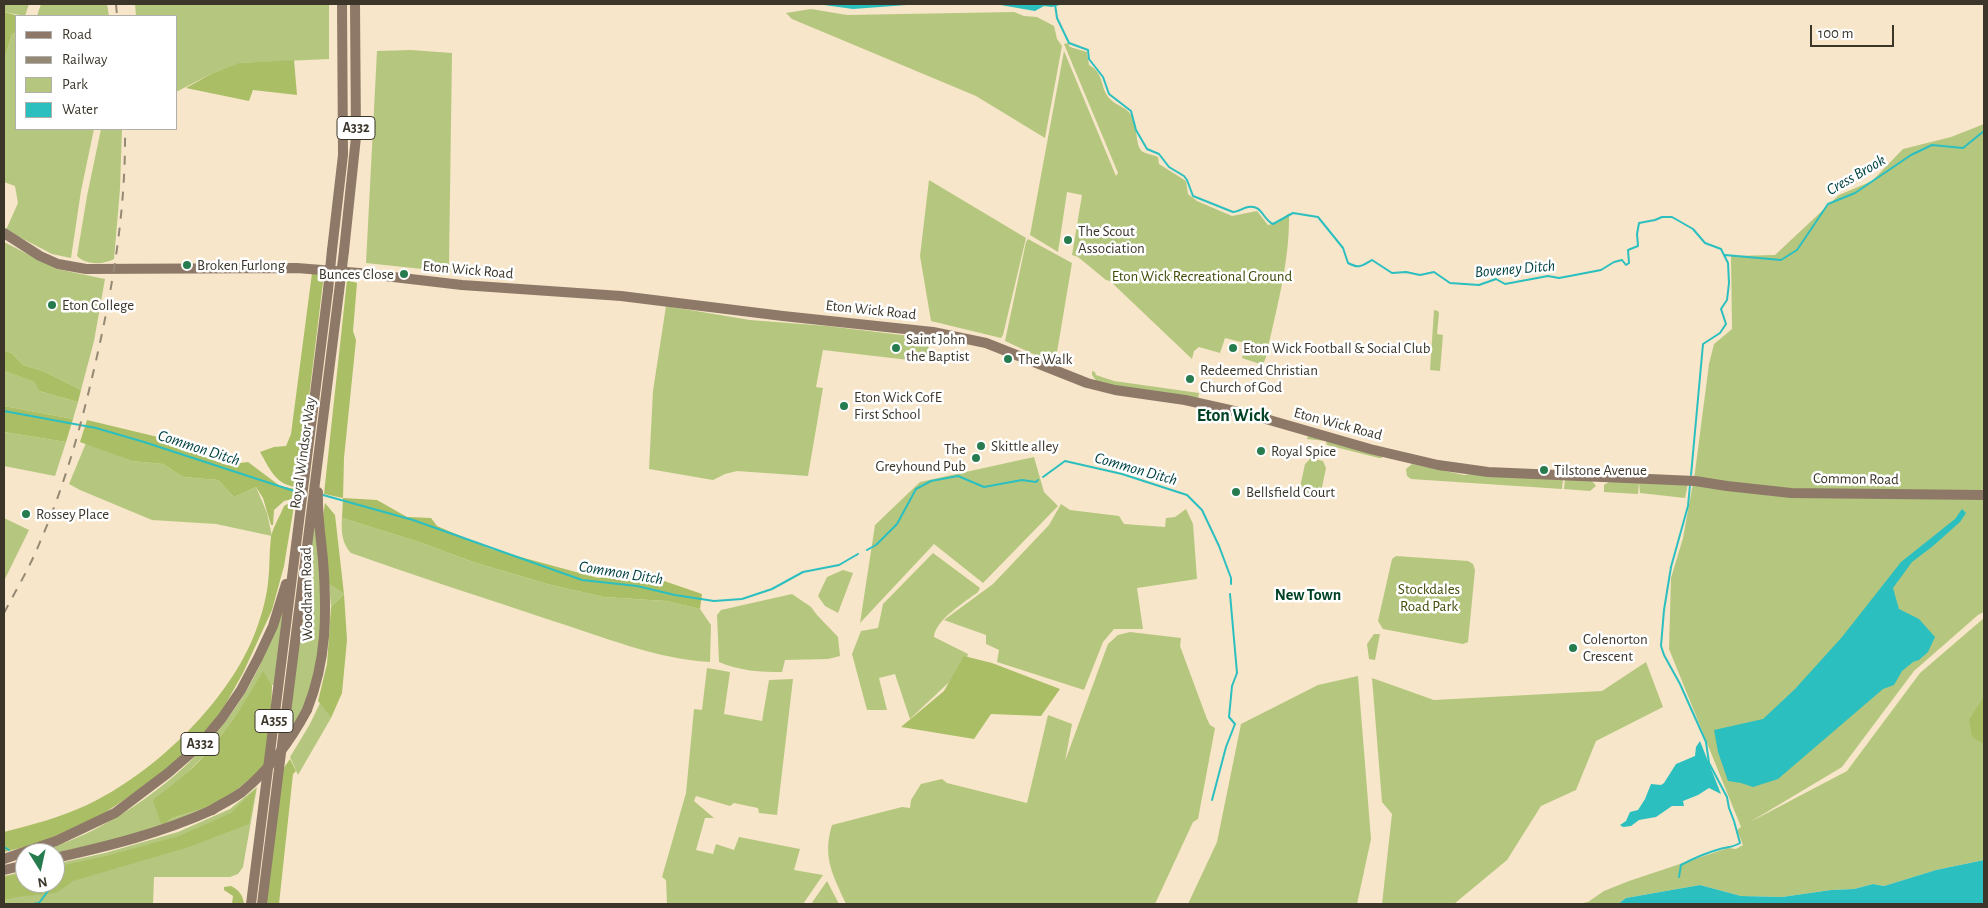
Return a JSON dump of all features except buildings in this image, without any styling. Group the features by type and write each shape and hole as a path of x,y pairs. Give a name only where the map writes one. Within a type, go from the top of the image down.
{"main road":[{"name":"Royal Windsor Way","path":"262,904 309,512 304,476 344,156 342,4"},
{"name":"Royal Windsor Way","path":"317,477 353,180 356,137 355,4"},
{"name":"Eton Wick Road","path":"4,233 40,256 58,264 86,269 297,268 462,285 631,297 936,332 986,343 1087,383 1115,390 1185,400 1252,415 1361,446 1438,465 1488,472 1695,481 1727,486"},
{"name":"Woodham Road","path":"65,855 180,825 212,810 241,792 280,755 294,736 307,710 323,656 325,593 309,512 317,477"},
{"name":"Common Road","path":"1727,486 1791,493 1984,495"},
{"name":"Royal Windsor Way","path":"251,904 298,538 309,512"},
{"name":"Woodham Road","path":"4,859 56,841 115,813 168,773 198,747 222,718 241,690 258,658 273,626 298,538"}],"green space":[{"path":"4,4 29,4 25,15 4,12"},
{"path":"41,4 107,4 109,15 37,15"},
{"path":"135,4 329,4 329,59 240,63 211,74 178,91 178,15 136,15"},
{"path":"811,9 847,15 1014,12 1024,16 1037,17 1054,26 1057,39 1062,46 1045,138 976,96 792,19 786,13"},
{"path":"4,12 15,15 15,33 12,34 4,61"},
{"path":"15,33 15,130 94,130 81,191 71,258 52,254 6,230 18,203 15,186 4,182 4,61 12,34"},
{"name":"Eton Wick Recreational Ground","path":"1068,43 1070,47 1087,52 1089,65 1098,73 1106,94 1112,101 1131,114 1141,151 1158,157 1159,164 1186,181 1188,194 1197,201 1232,216 1257,211 1268,225 1279,222 1289,213 1289,231 1282,286 1263,365 1242,358 1245,343 1225,338 1220,353 1199,347 1194,351 1192,359 1110,281 1106,280 1078,257 1072,255 1082,195 1067,192 1058,252 1030,235 1064,51 1116,176 1118,173 1064,44"},
{"path":"411,50 452,53 449,263 451,272 366,263 377,51"},
{"path":"294,60 297,95 253,90 249,101 186,88 211,74 239,63"},
{"path":"1984,124 1984,612 1978,615 1914,671 1842,767 1750,822 1847,771 1920,673 1984,618 1984,860 1936,870 1884,886 1873,884 1854,889 1831,890 1782,897 1741,896 1700,885 1626,898 1618,904 1578,904 1588,902 1604,891 1629,881 1728,848 1736,849 1743,845 1737,830 1741,827 1669,649 1671,578 1683,538 1695,472 1709,364 1714,344 1732,329 1731,256 1775,255 1839,195 1872,181 1903,149 1951,137"},
{"path":"101,130 122,130 120,189 114,259 95,263 85,261 77,256"},
{"path":"929,180 1026,238 1001,338 931,321 920,256"},
{"path":"1028,239 1072,263 1055,364 1005,341"},
{"path":"4,242 57,269 105,279 94,341 81,390 43,371 23,365 12,353 4,351"},
{"path":"312,273 324,274 298,487 284,484 274,476 260,452 274,447 286,446 291,434"},
{"path":"347,280 357,283 353,331 356,340 344,458 343,498 324,494"},
{"path":"666,306 750,320 827,326 927,338 930,340 926,362 823,350 816,387 823,388 808,476 737,471 713,480 649,469 653,391"},
{"path":"1434,310 1439,313 1437,334 1443,335 1440,371 1430,370"},
{"path":"4,351 12,353 23,365 43,371 81,390 78,402 39,391 35,382 4,371"},
{"path":"4,371 36,382 39,391 78,402 73,419 4,406"},
{"path":"1092,371 1096,375 1114,381 1199,393 1198,399 1098,383 1092,375"},
{"path":"4,406 73,419 66,442 4,432"},
{"path":"87,420 162,438 226,465 248,462 280,486 295,489 292,499 284,501 274,510 273,525 271,525 263,498 256,487 234,497 218,480 183,477 163,464 132,461 80,442"},
{"path":"4,432 66,442 55,476 4,466"},
{"path":"1308,436 1381,455 1382,458 1327,445 1326,441 1307,439"},
{"path":"86,443 132,461 163,464 183,477 218,480 234,497 256,487 267,513 272,536 216,524 152,520 80,490 69,484"},
{"path":"1034,457 1044,492 1058,506 983,583 934,544 860,623 875,525 920,482"},
{"path":"1311,458 1323,461 1326,468 1320,497 1299,492 1305,464"},
{"path":"1412,464 1464,475 1563,479 1562,489 1411,479 1407,476 1406,469"},
{"path":"1565,479 1592,481 1596,486 1590,491 1564,489"},
{"path":"1609,482 1639,482 1638,494 1604,492 1604,485"},
{"path":"1639,483 1688,483 1685,498 1640,493"},
{"path":"343,498 377,500 407,517 431,518 437,526 491,549 598,578 638,572 702,594 700,609 666,601 604,597 551,585 473,562 422,543 342,518"},
{"path":"295,500 284,566 272,610 243,673 215,723 164,773 100,816 39,843 15,843 15,849 4,852 4,832 36,824 67,813 112,792 161,756 206,712 225,688 241,663 258,625 267,590 272,533 284,506"},
{"path":"325,503 335,515 344,594 329,584 323,516"},
{"path":"1061,504 1070,510 1119,516 1124,524 1165,527 1166,518 1175,517 1186,509 1193,524 1197,579 1137,588 1143,629 1114,629 1103,642 1084,690 997,662 999,650 986,644 986,635 944,620 993,584 1049,525"},
{"path":"4,518 29,530 4,581"},
{"path":"313,518 317,540 324,617 313,692 287,742"},
{"path":"342,518 422,543 473,562 551,585 604,597 666,601 700,609 711,625 710,662 670,657 630,646 351,553 343,537"},
{"path":"933,553 980,588 978,592 939,624 934,637 968,654 963,669 910,719 895,674 879,678 887,710 867,710 852,654 861,631 878,628 883,604"},
{"name":"Stockdales Road Park","path":"1396,556 1468,561 1473,564 1475,570 1468,642 1463,644 1383,629 1378,621 1392,559"},
{"path":"843,570 853,573 838,613 825,606 818,596 827,577"},
{"path":"329,584 344,594 331,607"},
{"path":"344,594 347,640 342,693 331,718 318,701 327,664 331,607"},
{"path":"792,594 811,607 838,637 840,656 828,659 785,660 782,672 742,669 719,662 717,615 721,610"},
{"path":"287,598 275,685 272,685 263,672 226,729 206,754 184,776 166,823 172,818 221,803 143,834 65,851 65,843 86,834 124,813 147,798 188,763 224,724 253,679"},
{"path":"1130,632 1181,638 1180,646 1207,719 1210,725 1215,728 1198,819 1193,822 1155,904 846,904 830,866 828,847 832,825 902,807 910,808 911,800 921,784 942,779 947,783 1027,803 1048,715 1072,724 1065,761 1108,644 1118,635"},
{"path":"1374,634 1380,634 1375,660 1369,659 1367,644"},
{"path":"964,656 992,663 1060,689 1041,716 991,714 974,739 901,727 944,691"},
{"path":"1646,662 1663,707 1596,741 1576,790 1541,806 1507,860 1454,904 1382,904 1392,814 1382,802 1372,678 1434,700 1602,691"},
{"path":"707,668 730,672 724,714 762,721 769,680 793,679 777,815 759,813 758,808 734,803 730,806 696,796 694,801 714,818 705,818 696,850 713,854 716,844 734,850 739,837 800,849 794,870 823,875 803,904 667,904 666,880 662,877 686,793 694,709 702,710"},
{"path":"263,671 272,685 271,716 264,767 221,803 172,818 166,823 161,824 153,800 187,773 206,754 222,735"},
{"path":"1358,676 1371,839 1357,904 1188,904 1217,842 1241,724 1318,685"},
{"path":"1984,696 1984,744 1972,737 1969,720"},
{"path":"320,703 331,718 298,775 290,757"},
{"path":"290,759 296,771 293,774 279,904 266,904 283,769"},
{"path":"257,787 243,867 238,874 230,877 154,877 153,904 4,904 4,876 15,873 15,893 65,893 65,862 105,853 178,832 230,809"},
{"path":"256,789 249,824 189,847 73,881 65,887 65,865 179,836 231,813"},
{"path":"15,875 15,893 56,893 4,900 4,877"},
{"path":"827,881 839,904 811,904"},
{"path":"231,886 240,893 244,904 232,904 233,896 224,890 224,887"}],"water":[{"path":"817,4 920,4 853,9"},
{"path":"995,4 1063,4 1052,7 1044,6 1035,11"},
{"path":"1962,509 1966,513 1960,522 1912,562 1893,588 1899,609 1919,619 1935,637 1928,652 1902,671 1894,685 1883,689 1778,779 1753,787 1728,781 1718,752 1714,730 1763,719 1795,689 1842,637 1901,562 1955,519"},
{"path":"1700,741 1721,794 1709,788 1683,801 1684,806 1672,806 1656,817 1639,820 1631,826 1623,827 1620,825 1626,821 1630,812 1638,810 1651,784 1661,785 1676,764 1695,756 1696,747"},
{"path":"1984,860 1984,904 1618,904 1626,898 1700,885 1741,896 1782,897 1831,890 1854,889 1873,884 1884,886 1936,870"}],"waterway":[{"name":"Boveney Ditch","path":"1055,4 1057,18 1069,43 1088,50 1089,59 1103,77 1109,94 1131,111 1136,130 1147,149 1159,154 1169,167 1184,176 1193,196 1233,212 1248,207 1256,208 1273,224 1293,213 1318,217 1343,248 1348,263 1352,265 1360,266 1372,260 1392,273 1406,272 1420,275 1434,272 1450,283 1479,285 1496,279 1505,284 1548,276 1559,278 1601,270 1614,262 1622,260 1626,265 1629,263 1628,250 1638,246 1637,234 1639,223 1662,217 1672,217 1693,229 1705,243 1721,249 1728,263 1729,283 1727,300 1721,309 1726,324 1720,333 1703,344 1691,475"},
{"name":"Cress Brook","path":"1725,255 1781,260 1797,250 1828,204 1855,193 1911,155 1932,145 1963,148 1984,131"},
{"name":"Common Ditch","path":"4,411 96,428 294,491"},
{"name":"Common Ditch","path":"1043,477 1065,461 1122,474 1187,495 1202,510 1219,546 1231,578 1231,584"},
{"name":"Common Ditch","path":"867,550 876,545 897,524 916,489 931,481 958,476 984,487 1022,480 1036,482 1038,480"},
{"path":"1679,877 1681,865 1705,854 1740,843 1727,797 1709,763 1706,742 1661,646 1664,610 1671,567 1688,506 1690,485"},
{"name":"Common Ditch","path":"323,495 413,520 582,580 637,586 675,595 714,601 742,599 772,589 803,572 839,565 858,554"},
{"name":"Common Ditch","path":"1212,800 1226,747 1235,724 1229,717 1232,686 1237,673 1230,594"},
{"path":"4,847 9,850"},
{"path":"33,904 39,903 46,893"}],"railway":[{"path":"116,4 117,15"},
{"path":"4,613 32,560 49,521 72,455 84,410 113,277 121,218 125,130"}],"place":[{"name":"The Scout Association","path":"1068,240"},
{"name":"Broken Furlong","path":"187,265"},
{"name":"Bunces Close","path":"404,274"},
{"name":"Eton College","path":"52,305"},
{"name":"Saint John the Baptist","path":"896,348"},
{"name":"Eton Wick Football & Social Club","path":"1233,348"},
{"name":"The Walk","path":"1008,359"},
{"name":"Redeemed Christian Church of God","path":"1190,379"},
{"name":"Eton Wick CofE First School","path":"844,406"},
{"name":"Skittle alley","path":"981,446"},
{"name":"Royal Spice","path":"1261,451"},
{"name":"The Greyhound Pub","path":"976,458"},
{"name":"Tilstone Avenue","path":"1544,470"},
{"name":"Bellsfield Court","path":"1236,492"},
{"name":"Rossey Place","path":"26,514"},
{"name":"Colenorton Crescent","path":"1573,648"}],"district":[{"name":"Eton Wick","path":"1233,416"},
{"name":"New Town","path":"1308,595"}]}
